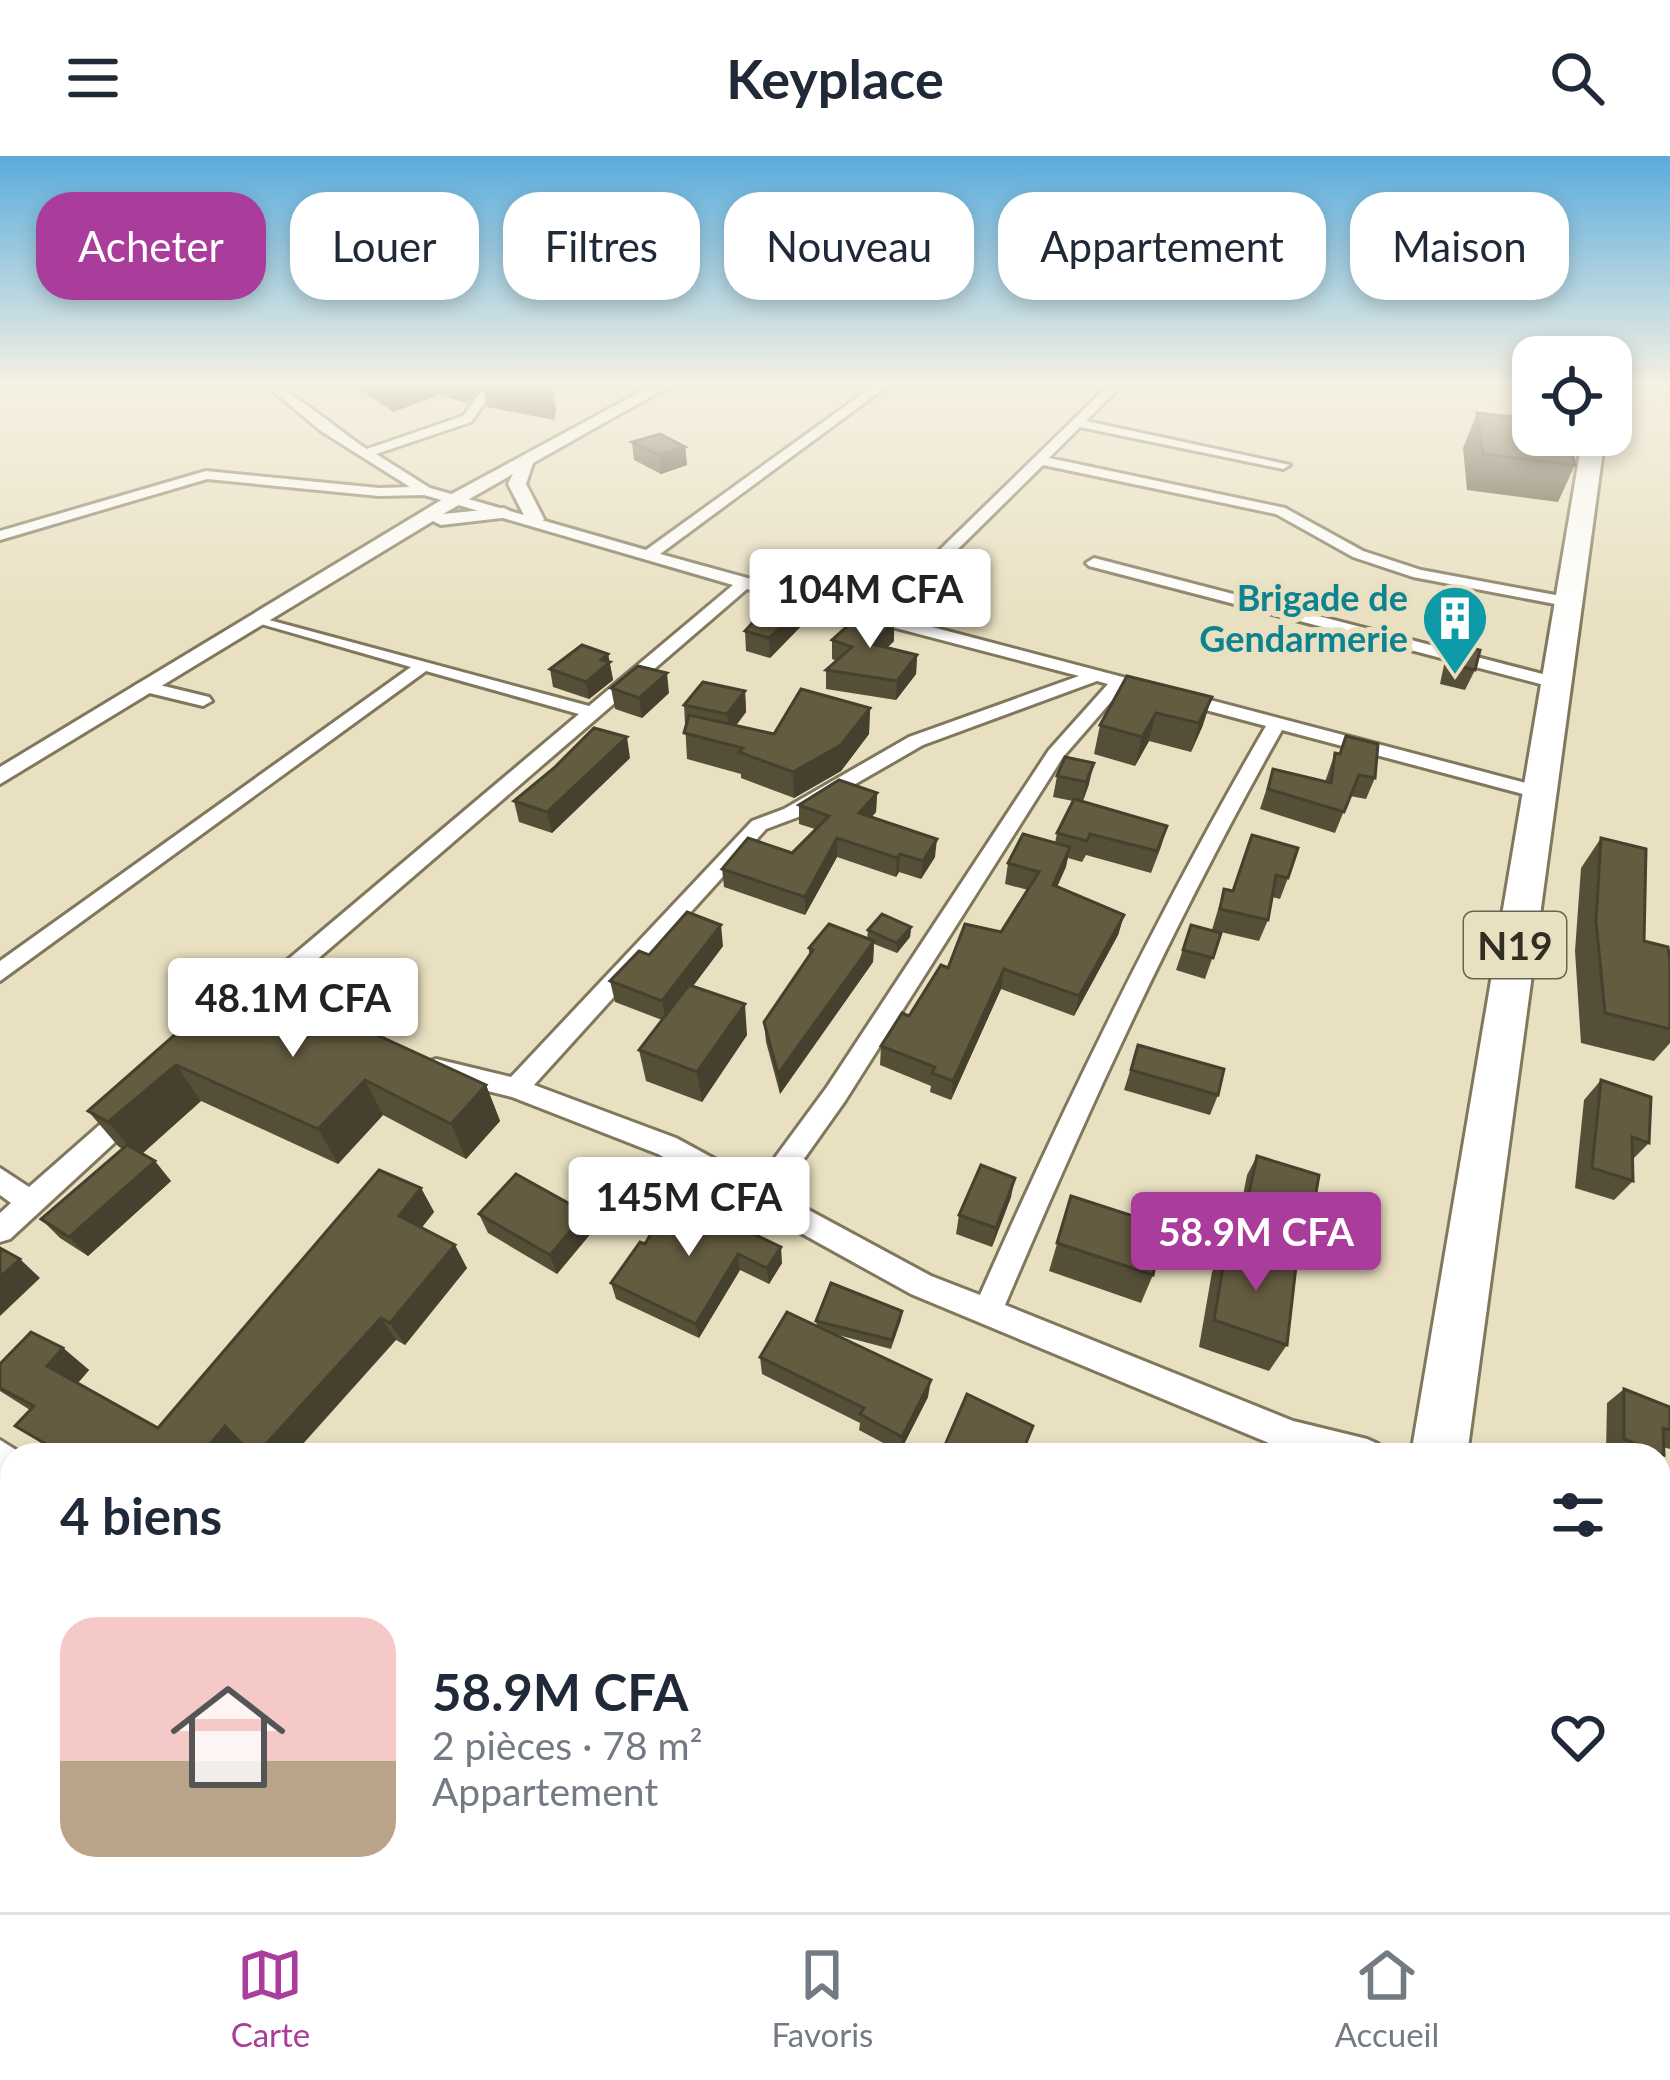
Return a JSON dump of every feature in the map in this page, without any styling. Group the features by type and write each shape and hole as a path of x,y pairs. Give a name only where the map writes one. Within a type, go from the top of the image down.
{"highway":[{"name":"N19","path":"1441,1443 1571,602 1577,520 1588,466"}],"street":[{"path":"384,466 425,491 535,519 743,583 1538,792"},
{"path":"0,776 454,500 524,466"},
{"path":"526,466 517,484 535,519"},
{"path":"648,556 772,466"},
{"path":"878,619 1034,466"},
{"path":"1068,466 1280,511 1358,554 1418,574 1571,602"},
{"path":"0,536 206,475 380,492 425,491"},
{"path":"406,530 466,514 504,513"},
{"path":"1094,562 1556,682"},
{"path":"235,1018 278,993 590,712 743,583"},
{"path":"260,619 590,712"},
{"path":"0,973 424,665"},
{"path":"516,1088 759,825 791,813 916,741 1108,679"},
{"path":"760,1198 836,1094 1108,679"},
{"path":"143,686 203,701"},
{"path":"988,1310 1121,1025 1152,945 1276,724"},
{"path":"412,1063 516,1088 668,1146 921,1285 1318,1443"},
{"path":"0,1230 150,1095"},
{"path":"0,1179 31,1203"}],"building":[{"path":"781,591 810,598 769,638 745,631"},
{"path":"862,613 894,623 872,644 917,655 897,681 826,670 852,647 832,640"},
{"path":"1454,644 1480,650 1475,670 1449,664"},
{"path":"582,645 608,654 601,660 610,662 586,682 550,669"},
{"path":"638,666 667,673 639,698 611,688"},
{"path":"1127,676 1212,697 1199,723 1156,713 1142,737 1100,725"},
{"path":"703,682 745,691 727,714 684,705"},
{"path":"801,689 870,708 841,745 793,772 739,752 743,748 684,733 689,715 774,734"},
{"path":"594,728 627,737 547,812 514,801 554,768"},
{"path":"1346,736 1378,744 1375,778 1359,775 1344,812 1268,789 1273,769 1331,783 1335,753 1340,754"},
{"path":"1065,757 1094,763 1086,782 1057,776"},
{"path":"839,780 877,793 859,813 937,839 923,861 900,854 897,858 837,838 805,897 722,869 748,838 792,853 829,816 799,805"},
{"path":"1074,799 1167,826 1157,851 1090,834 1087,841 1057,833"},
{"path":"1023,834 1070,847 1053,885 1124,915 1079,996 1004,969 953,1081 932,1073 935,1067 881,1046 902,1013 909,1016 941,965 948,968 965,924 1001,932 1039,872 1008,863"},
{"path":"1252,835 1298,848 1288,878 1276,875 1268,920 1220,909 1224,889 1233,891"},
{"path":"1601,838 1646,849 1644,941 1668,947 1670,1029 1605,1013 1596,921"},
{"path":"687,912 721,925 662,1001 610,981 639,951 649,955"},
{"path":"882,914 911,927 897,943 868,930"},
{"path":"829,924 874,941 778,1074 764,1022"},
{"path":"1191,925 1221,933 1213,958 1183,950"},
{"path":"244,974 486,1085 451,1124 365,1080 318,1129 176,1065 108,1122 88,1111"},
{"path":"689,985 745,1004 697,1072 639,1050"},
{"path":"1138,1045 1224,1069 1218,1095 1131,1070"},
{"path":"1601,1080 1651,1097 1649,1143 1632,1137 1633,1181 1592,1168"},
{"path":"127,1145 155,1161 69,1237 41,1219"},
{"path":"1257,1156 1319,1175 1310,1228 1246,1207"},
{"path":"981,1165 1015,1178 996,1228 959,1215"},
{"path":"379,1170 421,1188 399,1216 455,1245 390,1323 381,1318 267,1443 241,1443 225,1426 211,1443 44,1443 15,1426 34,1406 0,1388 0,1364 31,1332 63,1348 47,1366 158,1428"},
{"path":"516,1174 586,1213 550,1255 479,1214"},
{"path":"673,1195 781,1247 767,1268 738,1254 696,1324 611,1283 640,1242 645,1244"},
{"path":"1071,1196 1164,1226 1153,1275 1057,1243"},
{"path":"1227,1244 1296,1266 1287,1345 1214,1320"},
{"path":"0,1248 20,1259 0,1277"},
{"path":"831,1283 902,1311 892,1340 816,1321"},
{"path":"787,1312 931,1380 902,1437 860,1414 864,1408 760,1357"},
{"path":"1624,1389 1670,1407 1670,1430 1663,1428 1664,1443 1624,1439"},
{"path":"967,1394 1033,1426 1026,1443 946,1443"}],"place":[{"name":"Brigade de Gendarmerie","path":"1455,677"}]}
